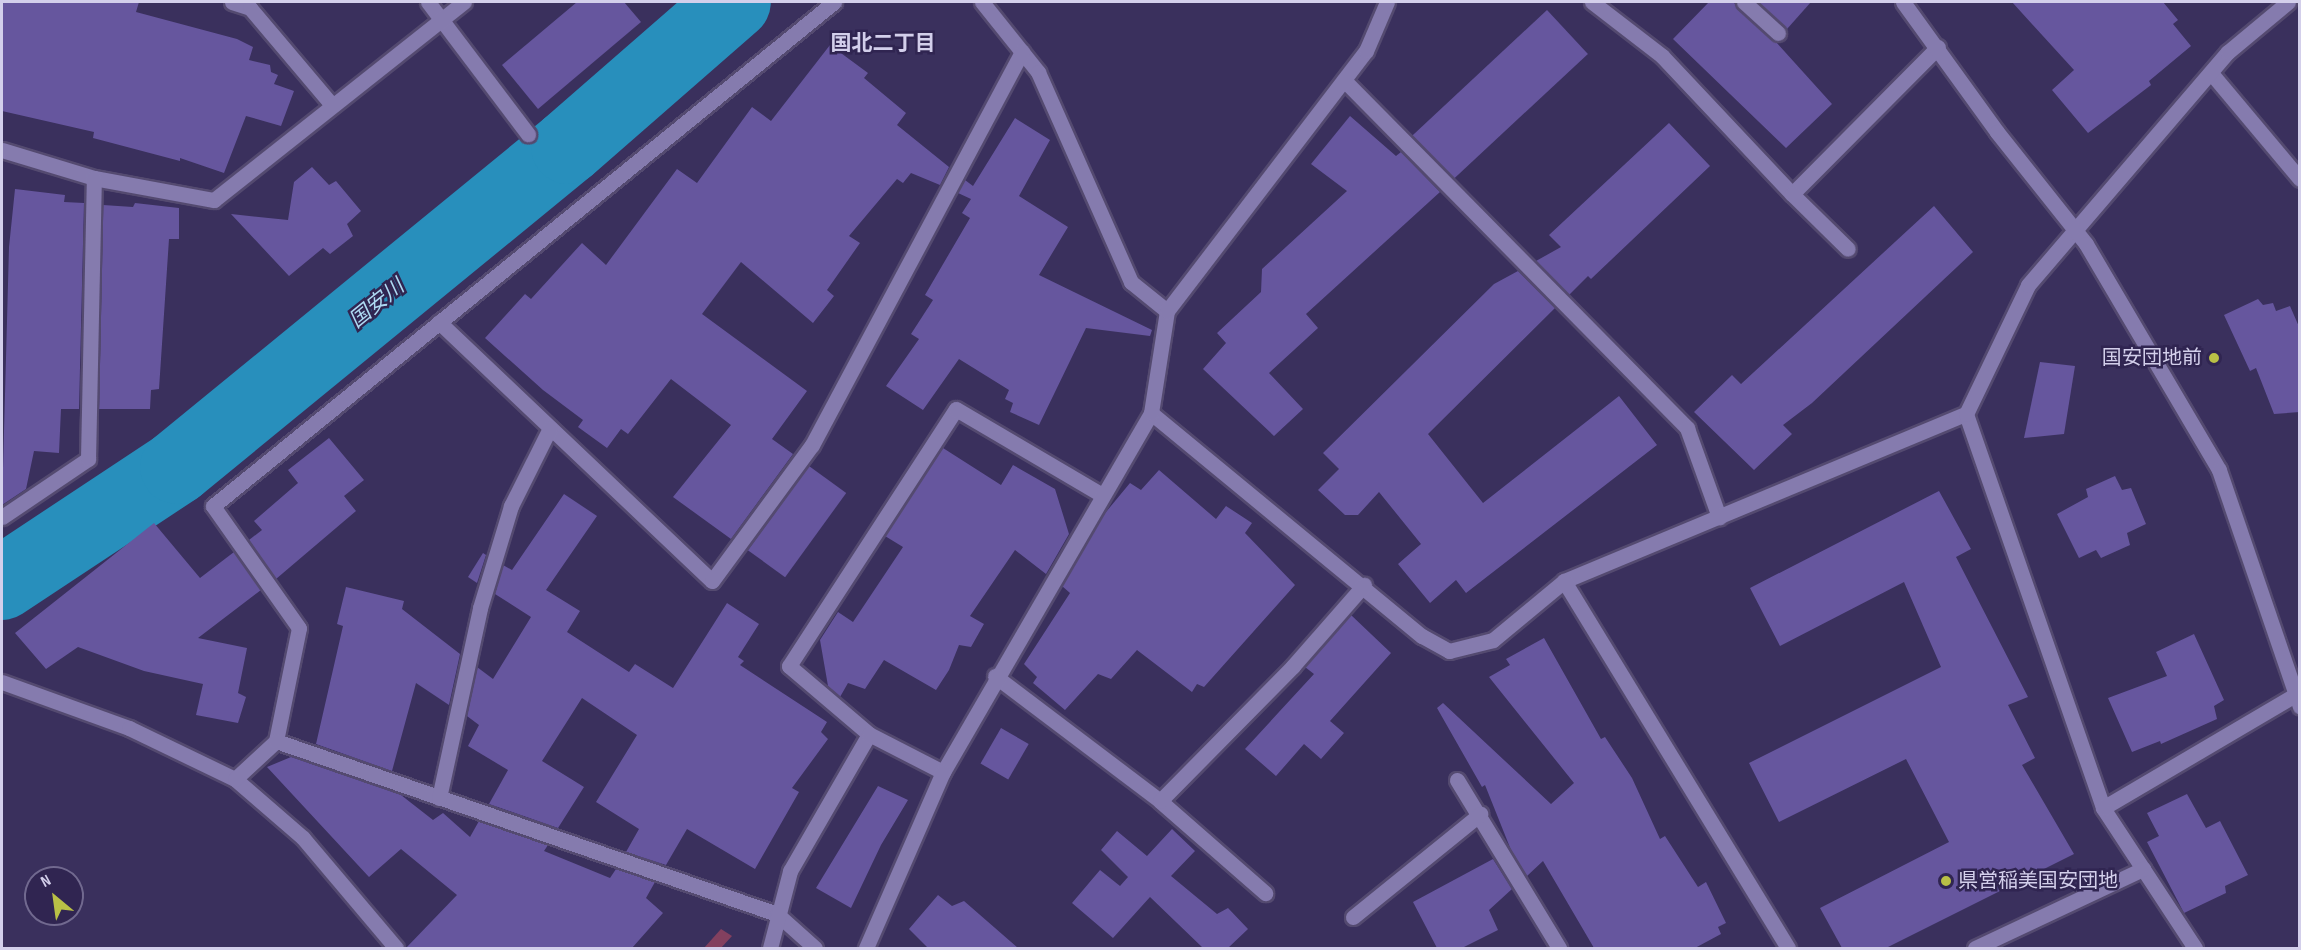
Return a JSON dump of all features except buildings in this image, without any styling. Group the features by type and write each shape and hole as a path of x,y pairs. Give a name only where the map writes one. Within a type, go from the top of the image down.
{"street":[{"path":"232,2 250,8 332,105"},
{"path":"428,2 528,134"},
{"path":"2,150 94,178 214,200 464,2"},
{"path":"235,779 276,741 299,628 213,506 834,2"},
{"path":"982,2 1038,72 1131,282 1167,311"},
{"path":"866,948 942,772 995,676 1151,413 1167,311 1366,51 1388,2"},
{"path":"1592,2 1662,56 1792,194 1848,249"},
{"path":"1744,2 1778,33"},
{"path":"1903,2 1938,47 1997,132 2076,231 2218,470 2298,697 2103,808"},
{"path":"1151,413 1364,585 1422,636 1449,651 1493,640 1564,581 1966,414 2028,285 2228,52 2288,2"},
{"path":"1792,194 1938,47"},
{"path":"439,322 712,581 812,445 1022,52"},
{"path":"2211,73 2300,179"},
{"path":"1344,80 1687,429 1719,517"},
{"path":"2,517 88,459 94,178"},
{"path":"942,772 868,734 789,666 956,409 1102,495"},
{"path":"1966,414 2103,808 2195,948"},
{"path":"439,798 483,597 511,506 550,428"},
{"path":"1564,581 1788,948"},
{"path":"1160,801 1293,666 1364,585"},
{"path":"995,676 1160,801 1265,893"},
{"path":"2,682 129,728 235,779 303,838 396,948"},
{"path":"770,948 790,871 868,734"},
{"path":"276,741 777,914 815,948"},
{"path":"1457,780 1480,814 1559,948"},
{"path":"1353,917 1480,814"},
{"path":"1975,948 2143,869"}],"shaded area":[{"path":"721,929 732,936 721,948 704,948"}],"waterway":[{"name":"国安川","path":"2,583 177,467 568,147 734,2"}],"place":[{"name":"国安団地前","path":"2214,358"},
{"name":"県営稲美国安団地","path":"1946,881"}],"district":[{"name":"国北二丁目","path":"883,44"}]}
